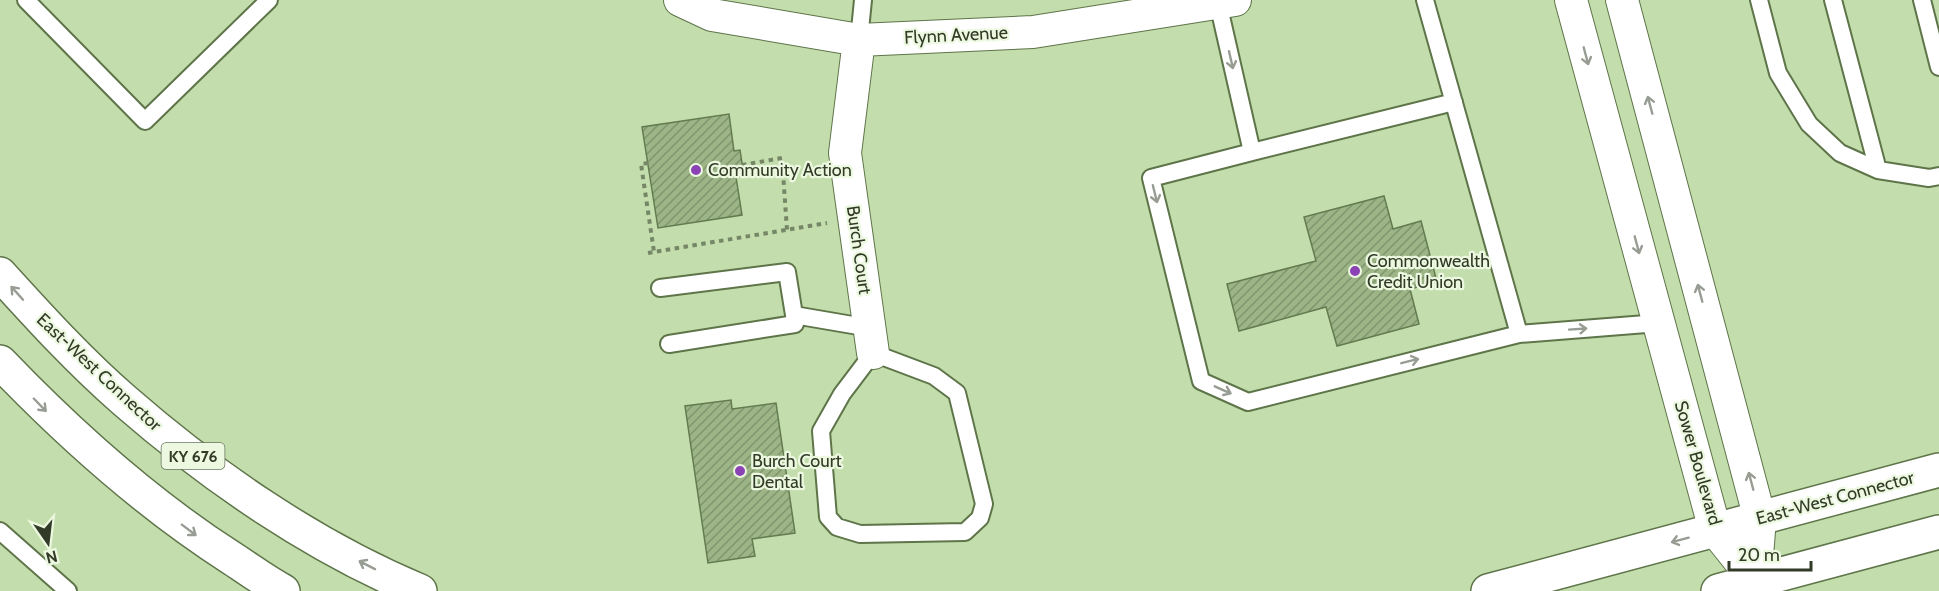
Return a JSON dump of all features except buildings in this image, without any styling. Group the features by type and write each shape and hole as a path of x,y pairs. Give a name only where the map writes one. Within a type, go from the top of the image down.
{"main road":[{"name":"East-West Connector","path":"0,274 60,339 108,385 193,456 264,506 338,550 420,591"},
{"path":"0,362 50,414 121,478 198,536 283,591"},
{"name":"East-West Connector","path":"1488,591 1939,470"},
{"path":"1718,591 1757,586 1939,532"}],"street":[{"name":"Flynn Avenue","path":"681,0 712,15 859,40 1033,32 1227,1"},
{"name":"Sower Boulevard","path":"1571,0 1715,530 1757,586"},
{"path":"1622,0 1760,519 1757,586"},
{"name":"Burch Court","path":"859,40 845,153 872,340"}],"lane":[{"path":"26,0 145,121 269,0"},
{"path":"859,40 863,0"},
{"path":"1425,0 1519,334"},
{"path":"1759,0 1778,73 1809,124 1840,153 1878,170 1929,178 1939,176"},
{"path":"1833,0 1878,170"},
{"path":"1922,0 1939,67"},
{"path":"1227,1 1252,152"},
{"path":"1454,102 1151,178 1201,381 1248,402 1519,334 1659,323"},
{"path":"660,288 787,272 794,315 795,324 669,344"},
{"path":"794,315 872,340 934,376 957,393 984,504 980,518 965,532 860,534 837,527 828,517 820,431 872,340"},
{"path":"0,531 68,591"}],"path":[{"path":"742,165 782,158 787,230"},
{"path":"648,163 641,164 654,252"},
{"path":"648,253 828,223"}],"place":[{"name":"Community Action","path":"696,170"},
{"name":"Commonwealth Credit Union","path":"1355,271"},
{"name":"Burch Court Dental","path":"740,471"}]}
